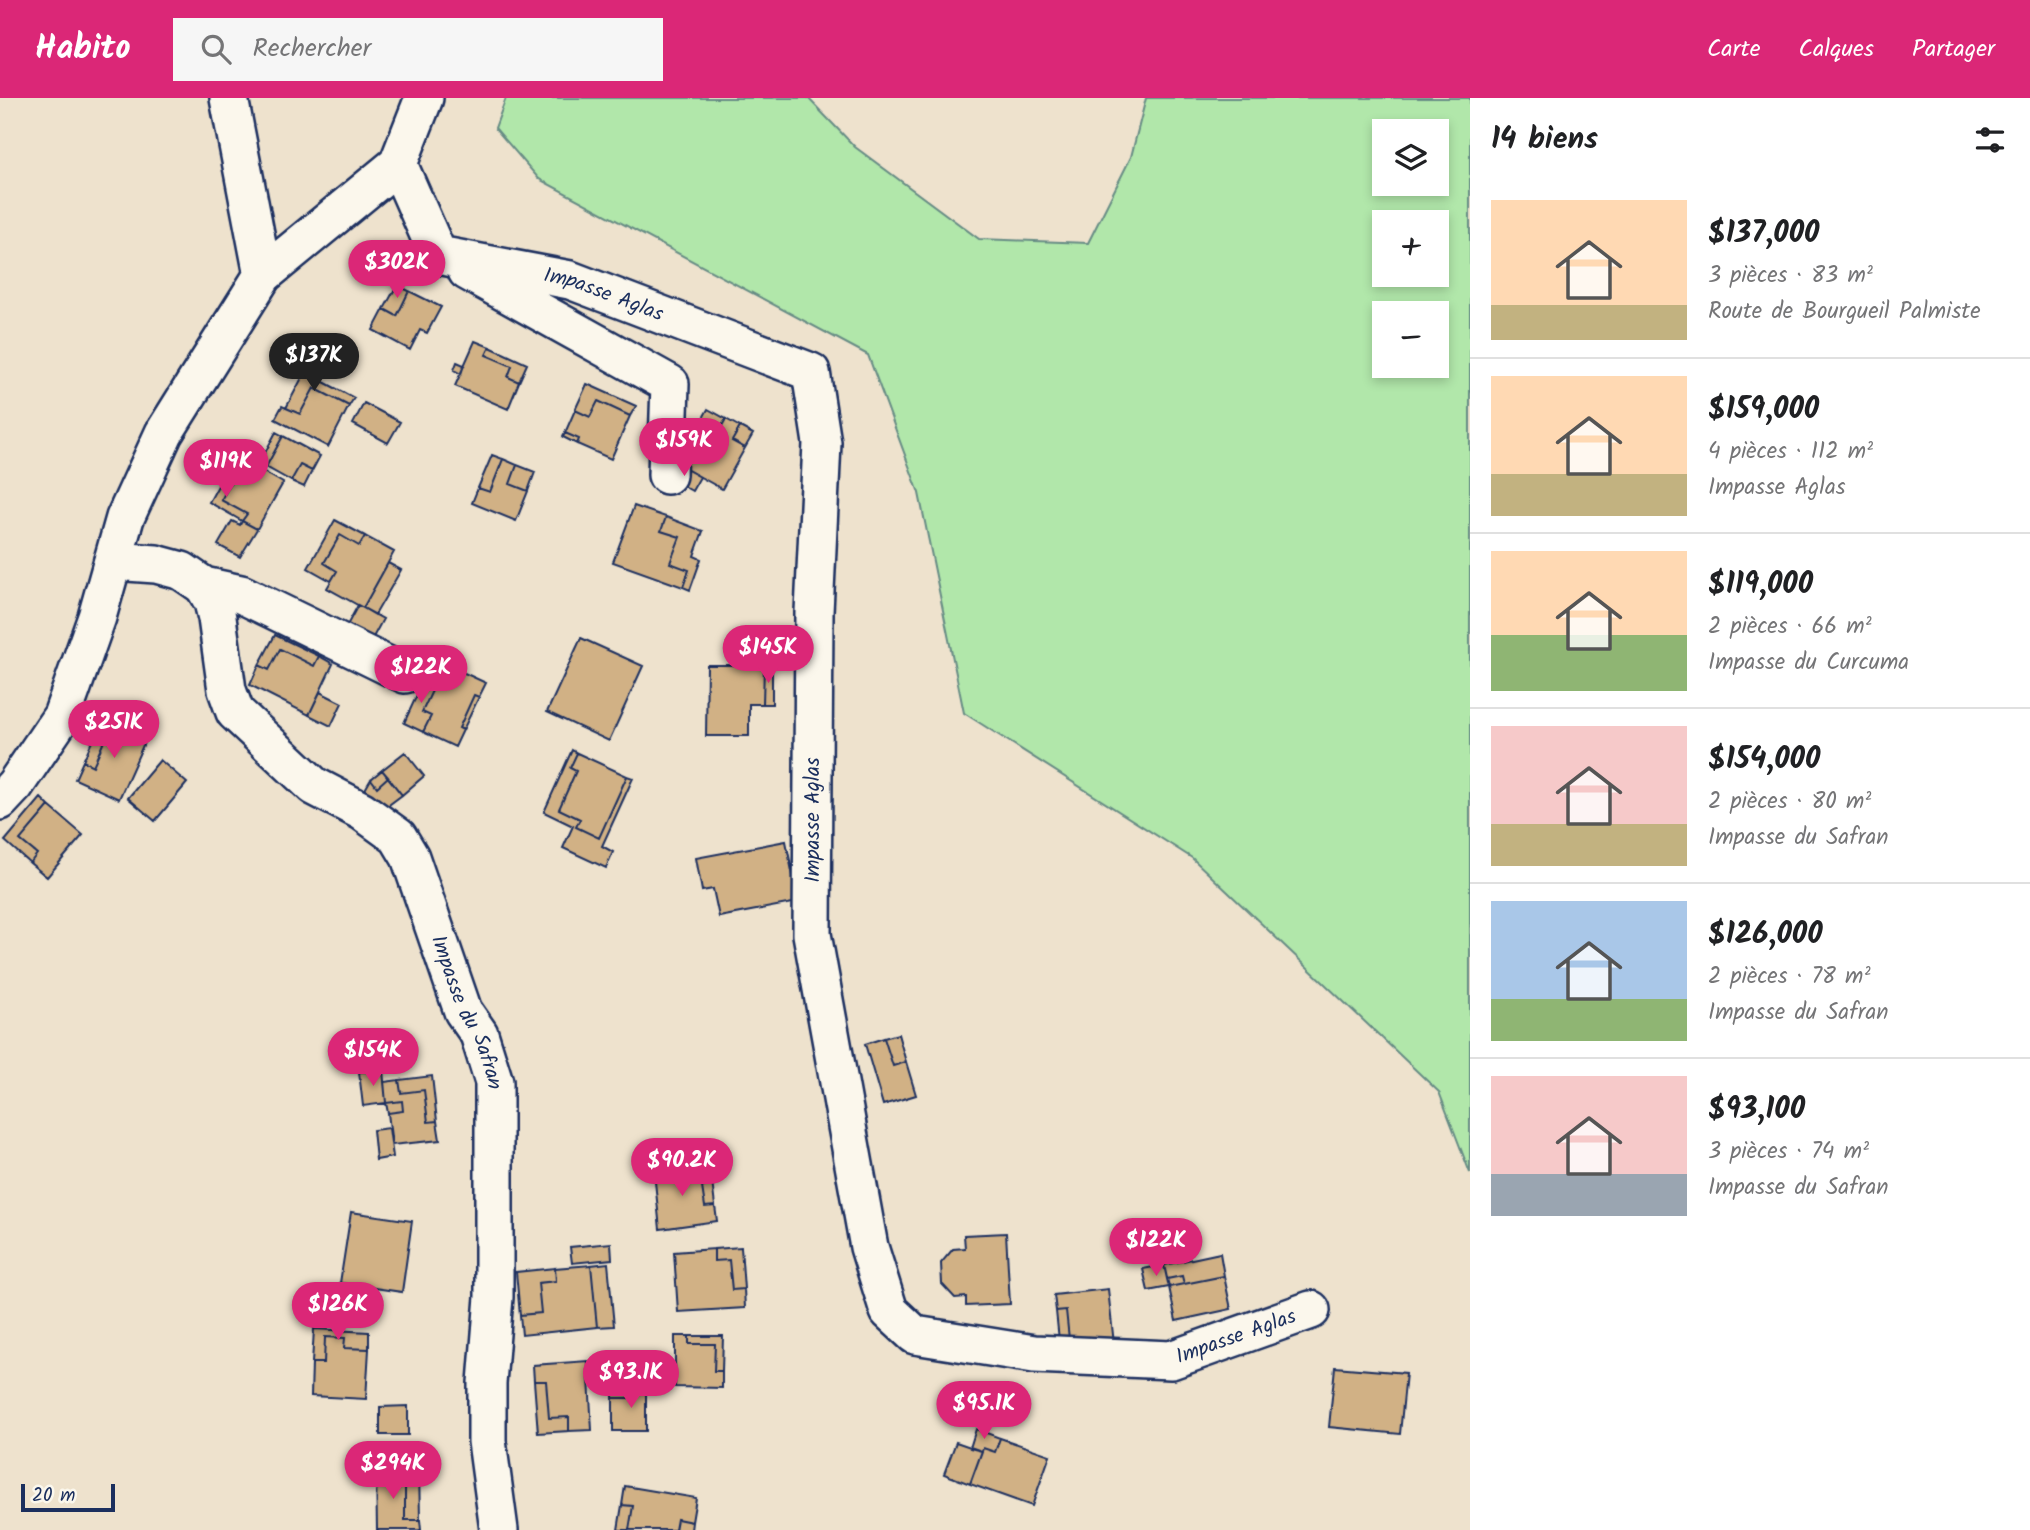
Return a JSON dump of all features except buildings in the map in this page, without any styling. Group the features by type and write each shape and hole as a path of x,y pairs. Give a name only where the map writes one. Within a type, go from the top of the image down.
{"street":[{"path":"229,98 263,275"},
{"path":"0,801 15,785 62,716 97,617 125,519 164,433 263,275 398,164 424,98"},
{"path":"398,164 439,255 670,384 667,475"},
{"name":"Impasse Aglas","path":"439,255 570,280 811,372 822,443 814,611 812,934 869,1247 889,1311 915,1335 1034,1354 1171,1360 1311,1310"},
{"path":"113,561 156,565 182,571 204,586 242,594 405,674"},
{"name":"Impasse du Safran","path":"204,586 215,610 227,691 235,712 314,786 362,811 398,837 410,857 463,1011 479,1034 494,1082 494,1297 488,1383 488,1441 499,1530"}],"green space":[{"path":"506,98 808,98 855,147 979,239 1088,243 1131,157 1146,98 1470,98 1470,1173 1439,1092 1192,858 964,713 919,493 868,355 539,179 495,128"}]}
